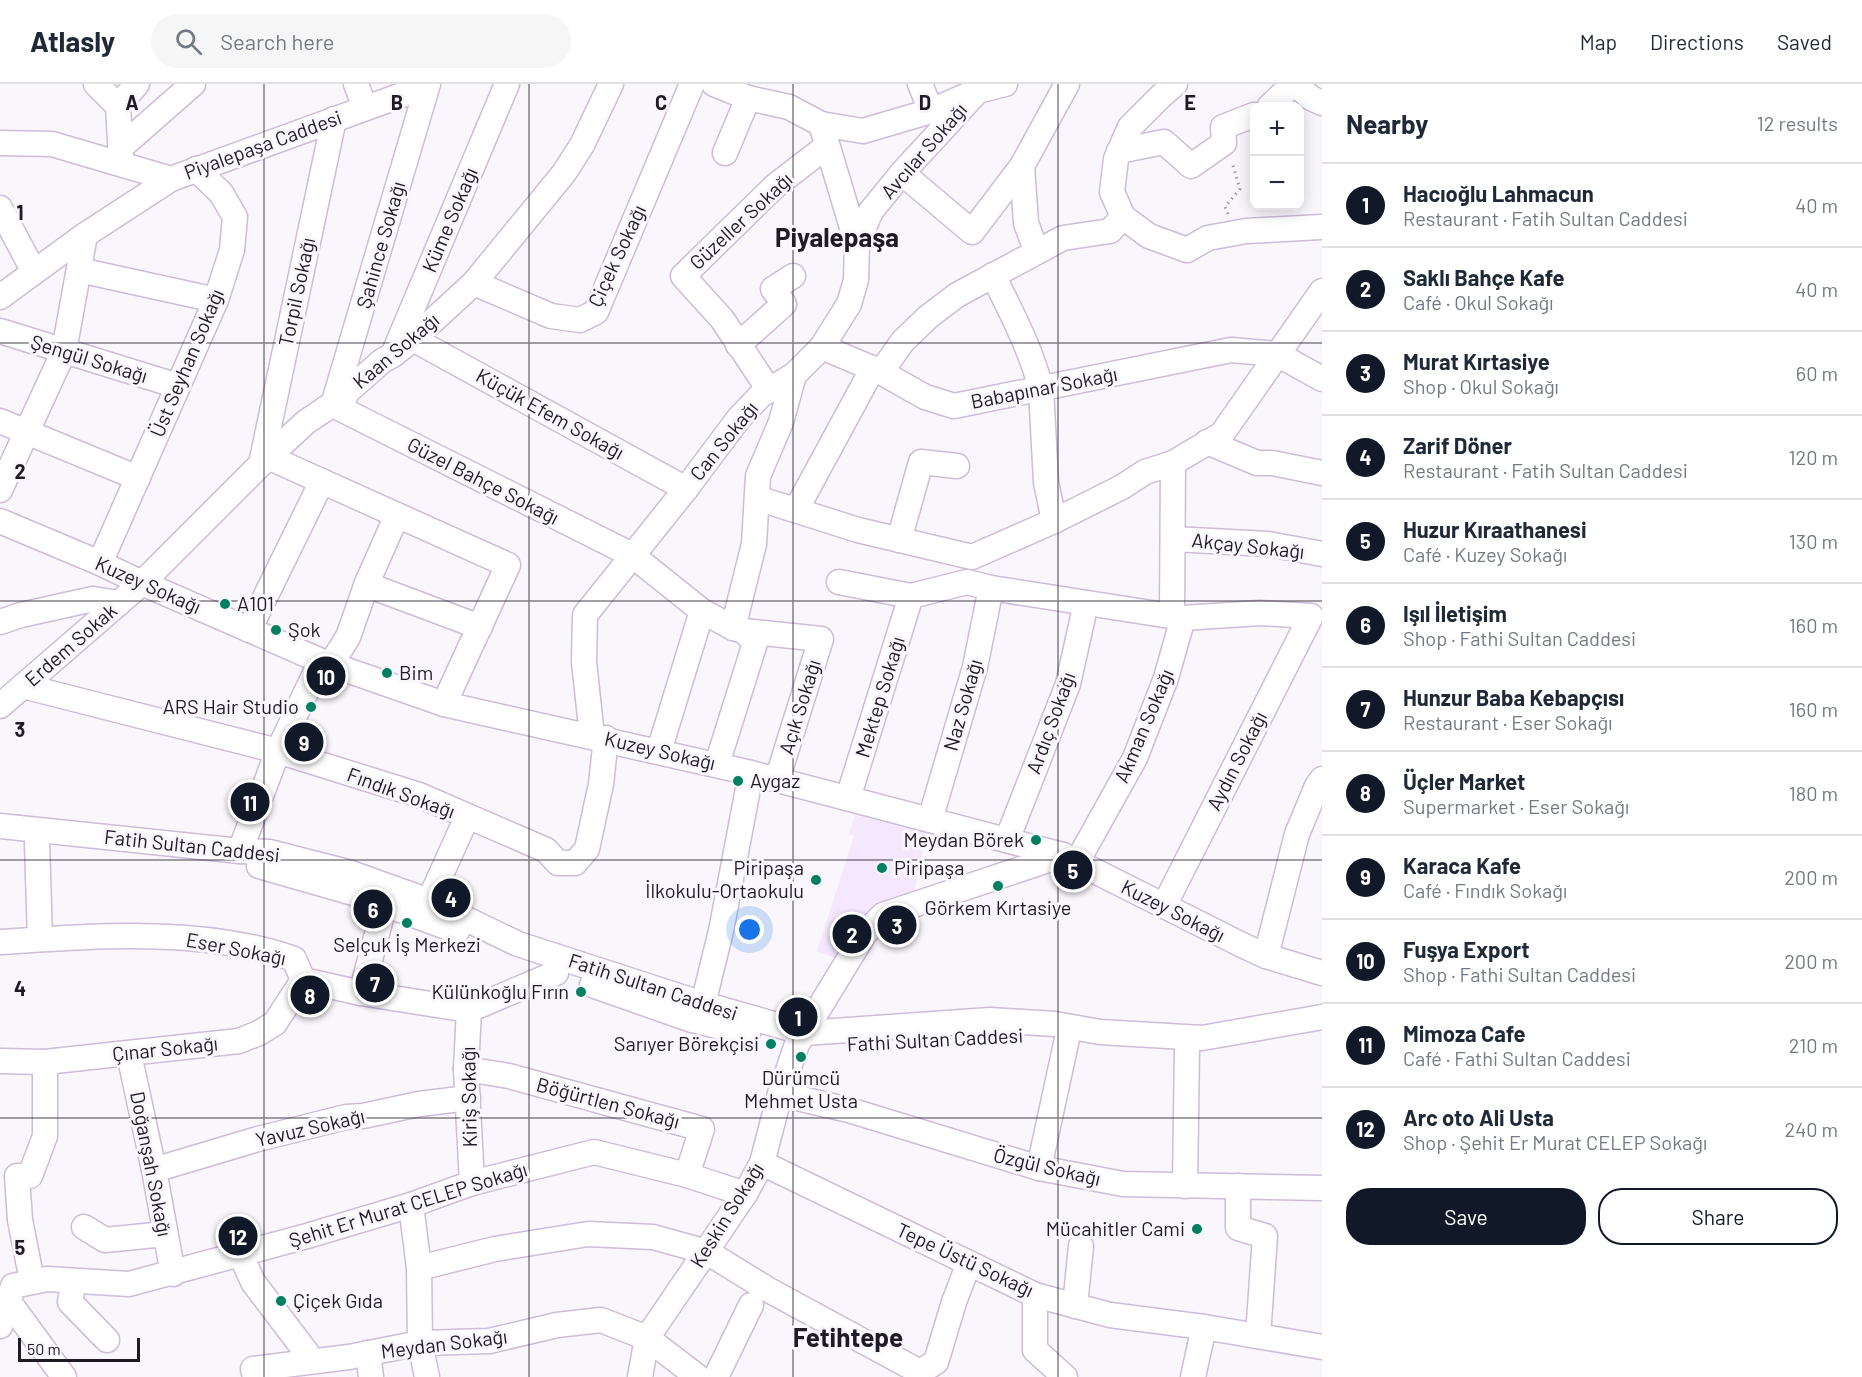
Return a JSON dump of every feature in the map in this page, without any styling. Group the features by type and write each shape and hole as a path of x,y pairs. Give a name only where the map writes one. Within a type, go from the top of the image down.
{"street":[{"path":"96,84 118,106 121,156"},
{"path":"118,106 137,84"},
{"path":"121,156 193,84"},
{"path":"356,84 365,108"},
{"name":"Piyalepaşa Caddesi","path":"0,143 52,144 121,156 171,179 402,94 417,84"},
{"name":"Şahince Sokağı","path":"333,405 428,84"},
{"name":"Küme Sokağı","path":"393,355 507,84"},
{"name":"Kaan Sokağı","path":"142,584 306,422 333,405 382,361 413,339 474,284 564,172 582,145 611,84"},
{"name":"Çiçek Sokağı","path":"474,284 551,316 580,320 596,312 692,84"},
{"path":"714,84 748,98 789,107 824,135 862,131 931,111 981,88 1005,84"},
{"path":"920,84 931,111"},
{"path":"902,173 972,232 1022,166 1067,84"},
{"path":"1175,84 1131,127 1119,151 1112,192 1123,217 1149,236 1187,250 1208,238 1236,233 1322,227"},
{"path":"1274,102 1294,84 1311,98 1322,103"},
{"name":"Avcılar Sokağı","path":"857,244 871,211 902,173 981,88"},
{"path":"725,153 748,98"},
{"path":"1119,151 1164,142 1191,166 1224,143 1223,127 1250,117"},
{"name":"Torpil Sokağı","path":"264,461 334,119"},
{"name":"Can Sokağı","path":"599,737 584,662 585,615 686,489 739,418 761,394 794,375 822,347 849,304 856,280 857,244 824,135"},
{"name":"Güzeller Sokağı","path":"769,390 722,319 683,276 824,135"},
{"path":"1022,166 1026,224 1036,250"},
{"name":"Üst Seyhan Sokağı","path":"100,563 216,300 232,250 235,217 221,193 196,169"},
{"path":"0,297 85,235 171,179"},
{"path":"0,208 34,272"},
{"path":"796,510 877,370 928,317 957,295 1036,250 1063,238 1110,231 1123,217"},
{"path":"0,490 64,351 85,235"},
{"path":"79,270 216,300"},
{"path":"993,275 1020,330 1041,389 1046,482 1054,521"},
{"path":"738,345 784,304 773,289 793,276"},
{"path":"757,498 858,530 972,557 1054,521 1122,487 1145,472 1173,463 1222,434 1322,291"},
{"name":"Şengül Sokağı","path":"0,331 178,386"},
{"name":"Küçük Efem Sokağı","path":"413,339 686,489"},
{"name":"Babapınar Sokağı","path":"822,347 877,370 925,397 954,405 1231,350 1277,354"},
{"path":"1277,354 1322,379"},
{"path":"717,764 755,643 739,629 754,544 758,476 781,422 794,375"},
{"name":"Güzel Bahçe Sokağı","path":"333,405 632,555 702,611 739,629"},
{"path":"0,421 138,478"},
{"path":"1207,442 1257,463 1272,463 1322,473"},
{"path":"264,461 321,482 508,565 444,704"},
{"path":"899,540 921,462 957,466"},
{"name":"Akman Sokağı","path":"1070,859 1135,758 1166,678 1178,617 1173,539 1173,463"},
{"path":"249,630 321,482"},
{"path":"240,851 278,751 326,663 348,637 367,583 397,515"},
{"name":"Kuzey Sokağı","path":"0,521 326,663 444,704 717,764 1007,840 1070,859 1266,956 1322,973"},
{"name":"Akçay Sokağı","path":"1173,539 1268,544 1322,554"},
{"path":"967,582 972,557"},
{"path":"838,582 911,596 967,582 991,588 1178,617"},
{"path":"367,583 480,627"},
{"name":"Erdem Sokak","path":"0,706 142,584"},
{"name":"Naz Sokağı","path":"930,820 975,667 991,588"},
{"name":"Mektep Sokağı","path":"848,798 911,596"},
{"path":"0,622 21,615 93,600 119,603"},
{"name":"Ardıç Sokağı","path":"1007,840 1068,684 1086,603"},
{"path":"659,751 702,611"},
{"name":"Aydın Sokağı","path":"1164,906 1311,616 1260,613 1178,617"},
{"name":"Açık Sokağı","path":"739,629 821,639 777,780"},
{"name":"Fındık Sokağı","path":"23,687 278,751 419,795 546,850 558,863 574,862 587,849 600,784 599,737"},
{"path":"702,1004 721,932 752,773"},
{"path":"1266,956 1297,834 1322,779"},
{"path":"429,901 467,817"},
{"name":"Fatih Sultan Caddesi","path":"0,826 240,851 270,852 348,872 429,901 518,944 801,1039 990,1020 1055,1023 1100,1032 1202,1038 1322,1017"},
{"name":"Fathi Sultan Caddesi","path":"0,840 248,864 271,869 422,917 556,973 692,1020 838,1046 1068,1034 1187,1047 1220,1048 1322,1026"},
{"path":"37,843 40,939"},
{"name":"Keskin Sokağı","path":"640,1377 647,1338 745,1194 762,1162 780,1094 801,1039 865,933 883,915 1070,859"},
{"path":"361,993 385,904"},
{"name":"Eser Sokağı","path":"0,942 157,936 226,943 294,958 303,980 361,993 469,1010"},
{"path":"469,1010 556,973"},
{"name":"Çınar Sokağı","path":"0,1062 45,1062 238,1041 259,1033 275,1023 303,980"},
{"name":"Kiriş Sokağı","path":"469,1010 466,1069 472,1183"},
{"path":"1039,1168 1068,1034"},
{"path":"1185,1186 1187,1047"},
{"name":"Doğanşah Sokağı","path":"129,1054 154,1170 172,1274"},
{"path":"0,1326 13,1286 32,1281 20,1220 17,1176 30,1176 45,1136 45,1062"},
{"name":"Böğürtlen Sokağı","path":"466,1069 509,1076 702,1129 687,1175"},
{"name":"Özgül Sokağı","path":"780,1094 849,1110 1039,1168 1123,1184 1322,1188"},
{"name":"Yavuz Sokağı","path":"154,1170 258,1139 346,1117 468,1098"},
{"name":"Şehit Er Murat CELEP Sokağı","path":"32,1281 47,1279 129,1284 241,1255 411,1205 472,1183 594,1152 687,1175 745,1194"},
{"name":"Tepe Üstü Sokağı","path":"762,1162 1035,1295 1110,1314 1322,1347"},
{"path":"1238,1186 1238,1228 1264,1236 1258,1336"},
{"path":"411,1205 419,1268 420,1343 427,1377"},
{"path":"84,1227 105,1240 165,1234"},
{"path":"419,1268 495,1249 588,1234 653,1237 707,1252 767,1289 919,1375 936,1362 954,1302 969,1263"},
{"path":"1075,1306 1081,1246"},
{"path":"241,1255 253,1282 313,1361"},
{"path":"74,1281 70,1302 107,1340"},
{"path":"1035,1295 1035,1350 1053,1372"},
{"path":"9,1302 64,1377"},
{"path":"716,1377 751,1305"},
{"name":"Meydan Sokağı","path":"255,1377 253,1369 313,1361 369,1365 420,1343 489,1341 557,1325 601,1320 647,1338 698,1377"},
{"path":"1193,1377 1204,1327"}],"path":[{"path":"1223,132 1240,189 1226,207 1236,233"}],"shaded area":[{"name":"Piripaşa","path":"855,815 926,833 913,900 875,913 835,958 817,951 854,836 849,834"}],"place":[{"name":"A101","path":"225,604"},
{"name":"Şok","path":"276,630"},
{"name":"Bim","path":"387,673"},
{"name":"Fuşya Export","path":"326,676"},
{"name":"ARS Hair Studio","path":"311,707"},
{"name":"Karaca Kafe","path":"304,742"},
{"name":"Aygaz","path":"738,781"},
{"name":"Mimoza Cafe","path":"250,802"},
{"name":"Meydan Börek","path":"1036,840"},
{"name":"Piripaşa","path":"882,868"},
{"name":"Huzur Kıraathanesi","path":"1073,870"},
{"name":"Piripaşa İlkokulu-Ortaokulu","path":"816,880"},
{"name":"Görkem Kırtasiye","path":"998,886"},
{"name":"Zarif Döner","path":"451,898"},
{"name":"Işıl İletişim","path":"373,909"},
{"name":"Selçuk İş Merkezi","path":"407,923"},
{"name":"Murat Kırtasiye","path":"897,925"},
{"name":"Saklı Bahçe Kafe","path":"852,934"},
{"name":"Hunzur Baba Kebapçısı","path":"375,983"},
{"name":"Külünkoğlu Fırın","path":"581,992"},
{"name":"Üçler Market","path":"310,995"},
{"name":"Hacıoğlu Lahmacun","path":"798,1017"},
{"name":"Sarıyer Börekçisi","path":"771,1044"},
{"name":"Dürümcü Mehmet Usta","path":"801,1057"},
{"name":"Mücahitler Cami","path":"1197,1229"},
{"name":"Arc oto Ali Usta","path":"238,1236"},
{"name":"Çiçek Gıda","path":"281,1301"}],"district":[{"name":"Piyalepaşa","path":"837,238"},
{"name":"Fetihtepe","path":"848,1338"}]}
